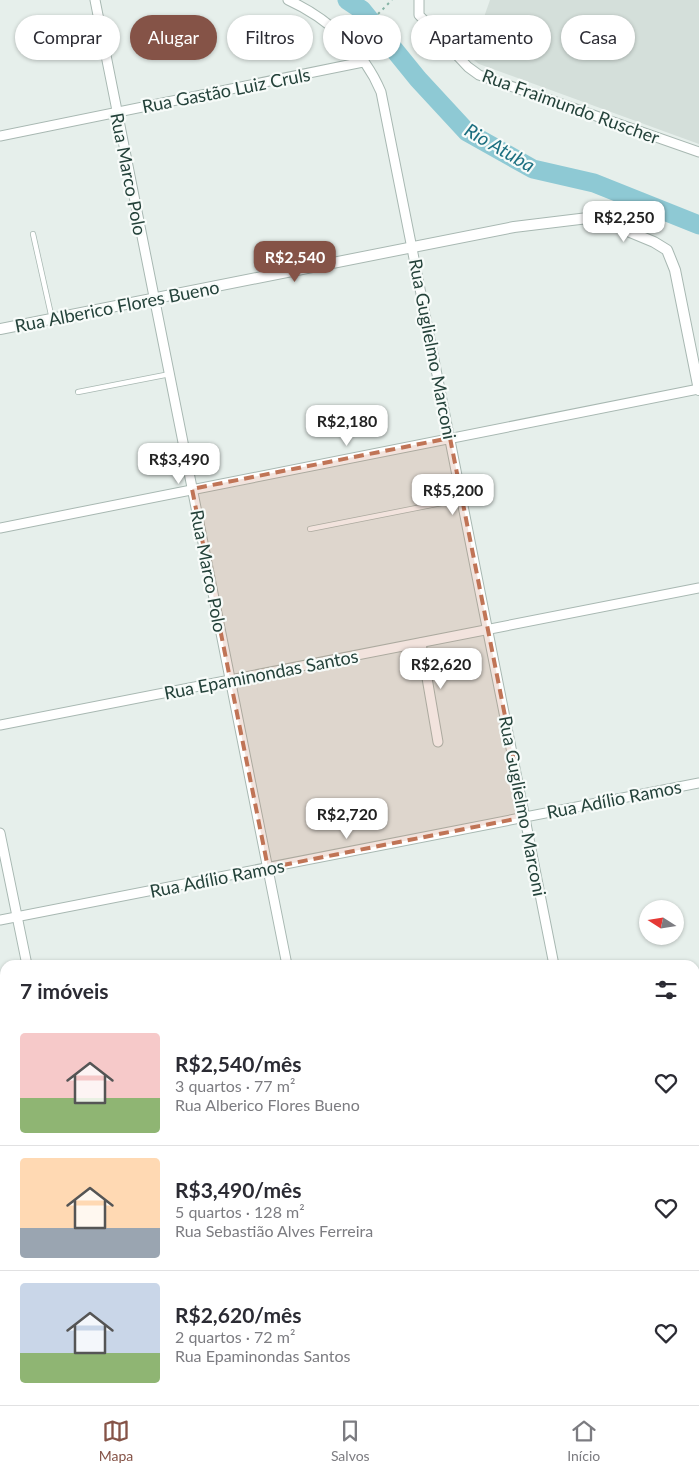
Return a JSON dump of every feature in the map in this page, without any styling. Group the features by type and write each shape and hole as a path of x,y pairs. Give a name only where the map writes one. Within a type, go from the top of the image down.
{"street":[{"name":"Rua Marco Polo","path":"95,0 286,960"},
{"name":"Rua Guglielmo Marconi","path":"288,0 314,12 330,24 363,62 381,92 553,960"},
{"name":"Rua Fraimundo Ruscher","path":"419,0 420,15 468,67 479,75 699,152"},
{"name":"Rua Gastão Luiz Cruls","path":"0,136 363,62"},
{"name":"Rua Alberico Flores Bueno","path":"0,329 530,224 588,218 654,242 670,254 677,278 699,389"},
{"path":"0,528 699,389"},
{"name":"Rua Epaminondas Santos","path":"0,725 699,588"},
{"path":"421,643 438,742"},
{"name":"Rua Adílio Ramos","path":"0,920 699,783"},
{"path":"0,833 25,960"}],"lane":[{"path":"33,234 52,319"},
{"path":"78,392 170,374"},
{"path":"310,529 462,499"}],"path":[{"path":"377,15 392,0"}],"highlighted area":[{"path":"450,438 525,817 268,868 192,489"}],"shaded area":[{"path":"490,0 699,0 699,144 479,64 474,60 551,60 551,15 485,15"}],"waterway":[{"name":"Rio Atuba","path":"347,0 362,10 418,79 467,132 533,169 594,183 699,225"}]}
